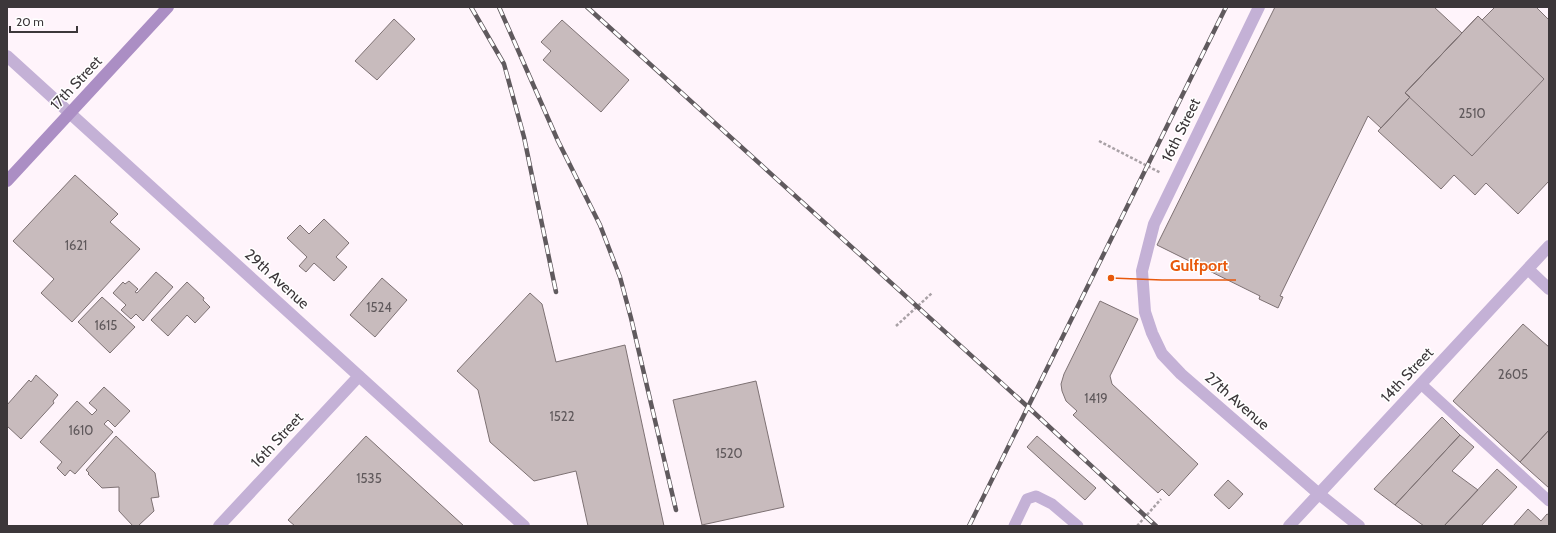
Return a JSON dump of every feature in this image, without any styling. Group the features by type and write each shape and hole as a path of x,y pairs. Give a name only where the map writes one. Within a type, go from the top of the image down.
{"street":[{"name":"17th Street","path":"7,181 168,7"},
{"name":"16th Street","path":"1142,271 1154,224 1259,7"},
{"name":"29th Avenue","path":"7,56 524,526"},
{"name":"14th Street","path":"1289,526 1549,246"},
{"path":"1528,269 1549,289"},
{"name":"27th Avenue","path":"1142,271 1146,312 1152,333 1162,354 1181,374 1319,494 1359,526"},
{"name":"16th Street","path":"219,526 359,376"}],"lane":[{"path":"1421,384 1549,501"},
{"path":"1014,526 1027,499 1036,496 1052,504 1078,526"}],"path":[{"path":"1099,141 1152,169 1175,179"},
{"path":"896,326 932,293"},
{"path":"1137,526 1161,499"}],"building":[{"path":"1275,7 1434,7 1462,33 1405,93 1410,97 1381,128 1368,116 1280,296 1283,297 1278,308 1259,299 1260,296 1157,245"},
{"path":"1495,7 1536,7 1549,20 1549,181 1518,214 1486,183 1475,195 1454,175 1441,189 1378,131 1410,97 1405,93 1478,16 1482,20"},
{"path":"1478,16 1544,79 1472,156 1405,93"},
{"path":"394,19 415,39 377,80 355,61"},
{"path":"562,20 629,80 601,112 543,60 551,51 541,42"},
{"path":"75,175 118,214 110,222 140,249 72,322 41,293 54,279 13,241"},
{"path":"324,219 349,243 336,257 347,267 334,281 314,263 306,272 299,266 307,257 287,238 300,225 309,234"},
{"path":"156,272 173,287 143,321 136,314 131,319 121,310 126,305 113,293 123,282 125,284 129,281 138,289 135,292 137,293"},
{"path":"382,278 407,300 375,337 350,315"},
{"path":"187,282 204,298 203,300 210,307 195,323 187,315 168,336 151,320"},
{"path":"530,293 542,304 556,362 625,345 664,526 588,526 576,471 534,481 490,442 478,390 457,371"},
{"path":"102,297 135,327 110,353 78,322"},
{"path":"1100,301 1138,319 1110,376 1112,384 1198,464 1169,496 1162,489 1158,493 1073,415 1077,411 1066,401 1062,391 1061,384 1064,374"},
{"path":"1523,324 1549,347 1549,430 1520,462 1453,401"},
{"path":"36,375 58,395 53,401 54,403 21,439 7,426 7,405 29,380 31,382"},
{"path":"756,381 784,507 702,525 673,400"},
{"path":"104,387 130,411 115,427 108,420 104,424 113,432 75,474 70,470 65,476 57,468 62,462 40,442 77,401 92,415 97,410 89,403"},
{"path":"1442,417 1460,435 1395,505 1374,489"},
{"path":"1549,430 1549,488 1520,462"},
{"path":"1460,435 1474,447 1452,471 1478,490 1444,526 1424,526 1395,505"},
{"path":"116,436 155,473 159,497 151,498 154,511 138,526 133,526 119,511 119,487 102,488 86,470"},
{"path":"366,436 464,526 295,526 288,520"},
{"path":"1037,436 1096,488 1085,500 1027,447"},
{"path":"1497,469 1517,487 1481,526 1444,526"},
{"path":"1228,480 1243,494 1229,509 1214,495"},
{"path":"1528,509 1541,521 1547,514 1549,515 1549,526 1513,526"}],"railway":[{"path":"471,7 504,64 524,137 556,292"},
{"path":"499,7 558,141 600,225 620,277 676,510"},
{"path":"587,7 1028,407 1156,526"},
{"path":"969,526 1226,7"}],"place":[{"name":"Gulfport","path":"1111,278"}]}
